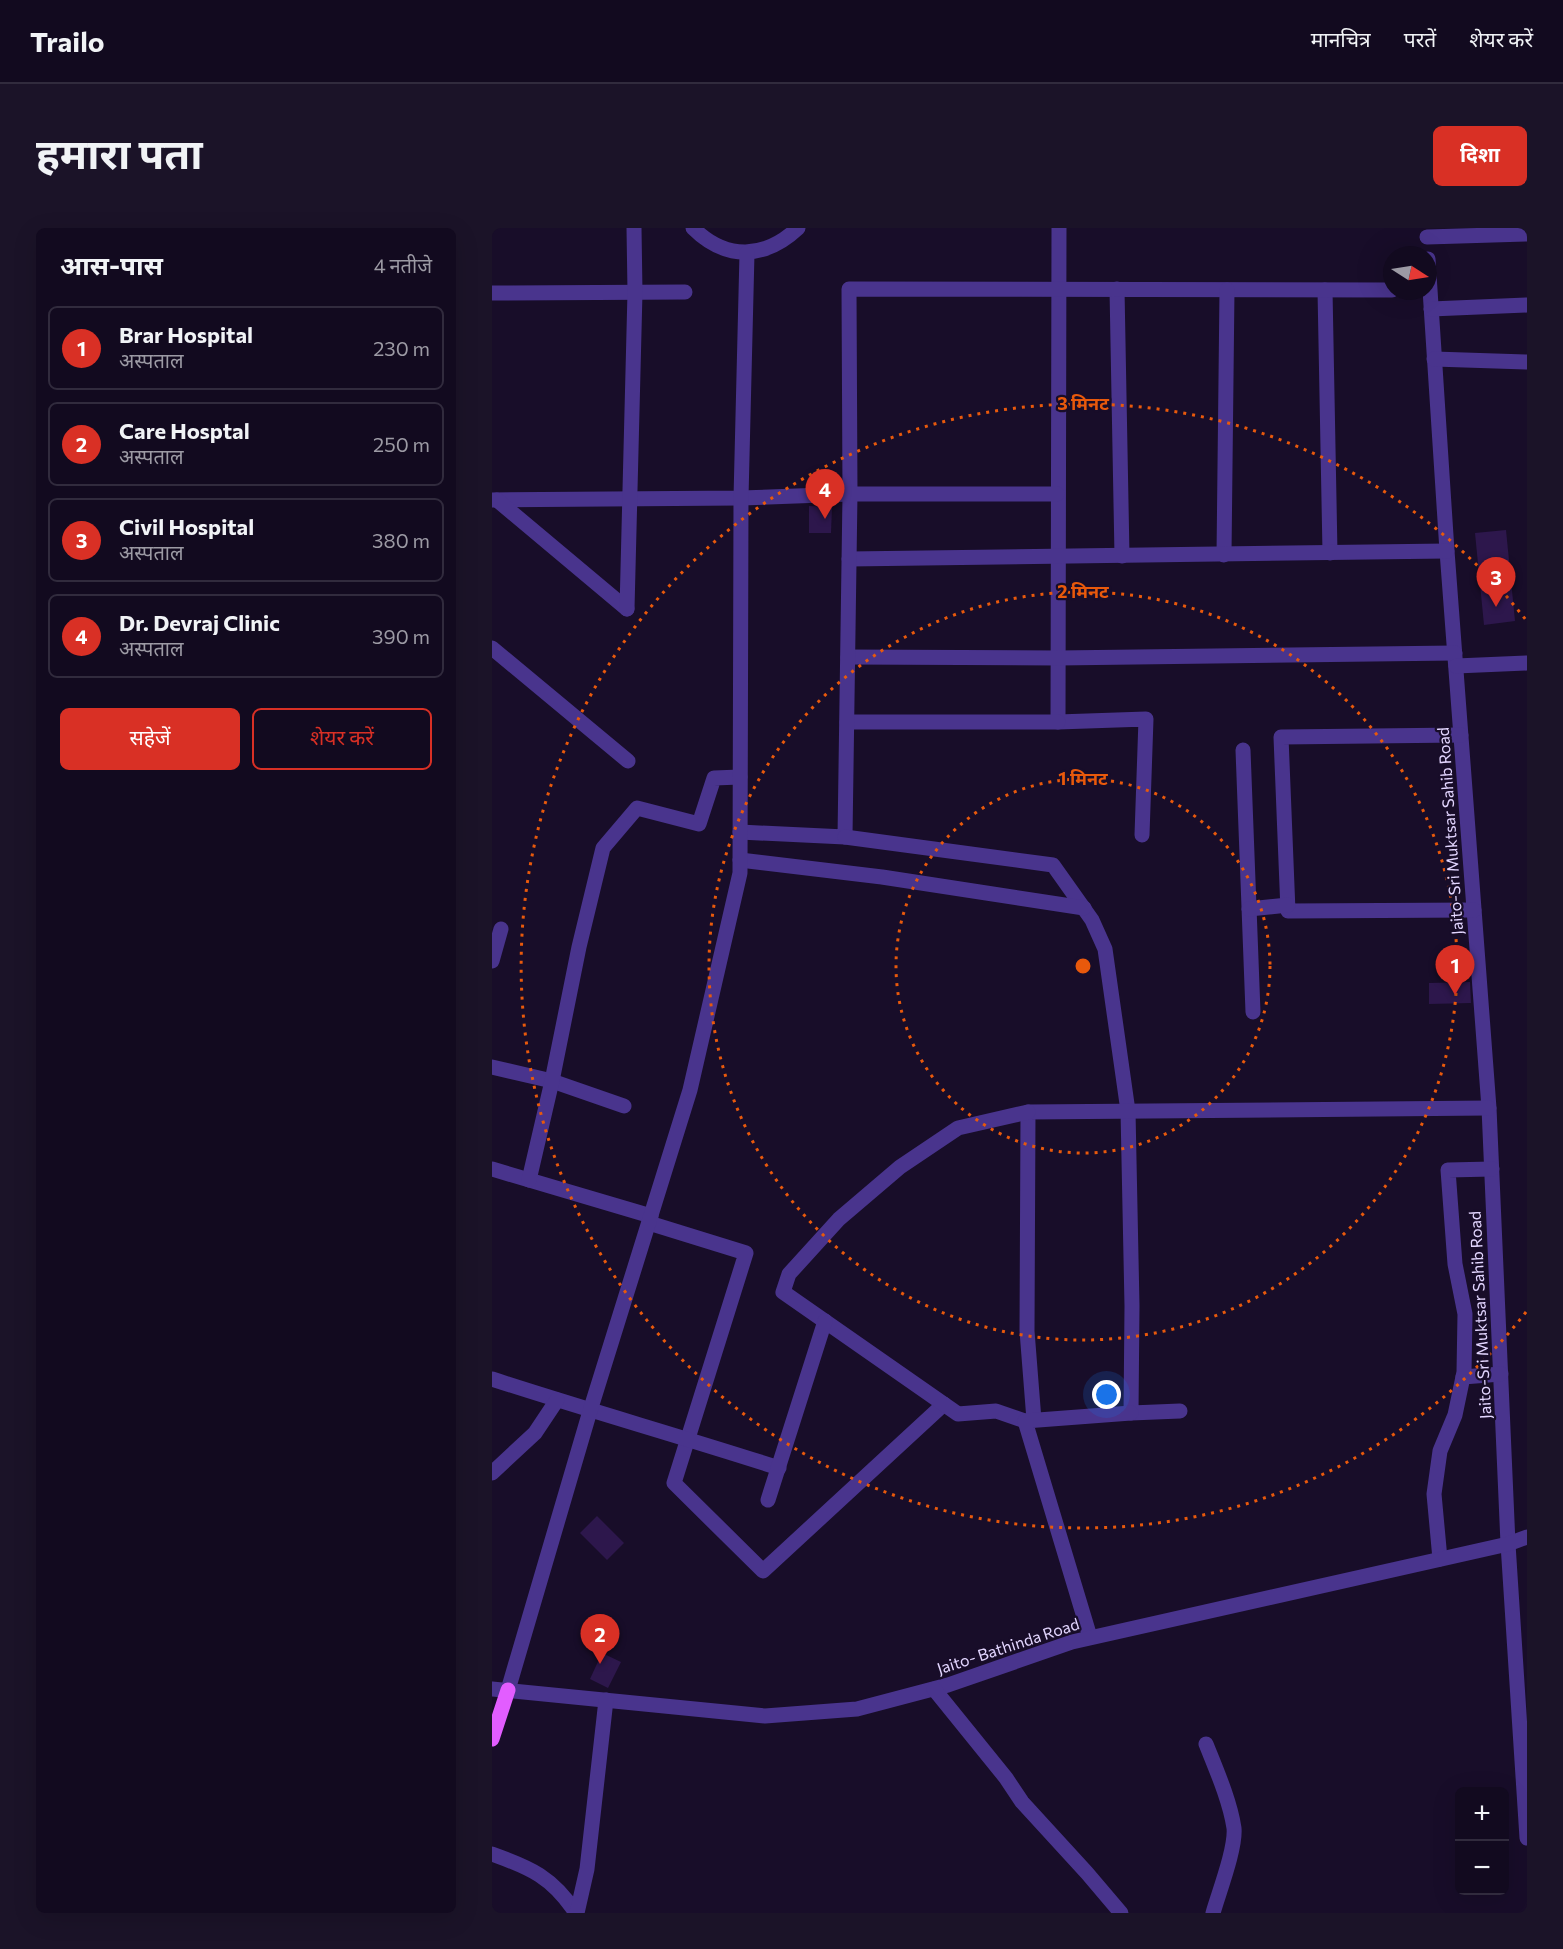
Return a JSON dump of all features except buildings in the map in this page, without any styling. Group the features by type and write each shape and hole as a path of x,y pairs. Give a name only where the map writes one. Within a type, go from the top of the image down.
{"main road":[{"path":"492,1739 508,1690"}],"street":[{"path":"495,500 627,609 635,292 634,228"},
{"path":"693,228 704,239 725,249 747,253 767,249 786,240 798,228"},
{"path":"1058,722 1059,228"},
{"path":"1426,233 1527,234"},
{"path":"508,1690 590,1412 690,1090 740,873 741,498 747,253"},
{"path":"845,837 850,494 849,289 1383,290"},
{"path":"1117,289 1122,556"},
{"path":"1224,555 1227,290"},
{"path":"1325,290 1330,553"},
{"path":"492,293 685,292"},
{"name":"Jaito-Sri Muktsar Sahib Road","path":"1430,300 1489,1108 1508,1544 1527,1838"},
{"path":"1431,309 1527,305"},
{"path":"1434,359 1527,362"},
{"path":"495,500 741,498 850,494 1057,494"},
{"path":"849,559 1447,551"},
{"path":"492,648 628,761"},
{"path":"848,657 1455,660 1527,663"},
{"path":"847,722 1058,722 1146,719 1142,835"},
{"path":"1461,735 1281,737 1288,911 1474,910"},
{"path":"1243,750 1253,1012"},
{"path":"529,1180 552,1082 579,947 603,848 637,808 699,824 714,778 740,777"},
{"path":"740,832 845,837 1053,865 1092,920 1105,949 1128,1111 1131,1413"},
{"path":"740,860 893,878 1083,908"},
{"path":"1249,909 1288,905"},
{"path":"492,961 501,929"},
{"path":"492,1067 552,1082 624,1106"},
{"path":"1180,1411 1030,1421 996,1411 958,1413 783,1292 789,1274 839,1219 900,1167 958,1128 1028,1112 1489,1108"},
{"path":"1028,1112 1027,1331 1030,1421 1090,1637"},
{"path":"492,1169 746,1253 674,1483 763,1571 944,1404"},
{"path":"1440,1559 1434,1494 1440,1451 1455,1415 1463,1377 1465,1314 1455,1264 1448,1170 1492,1169"},
{"path":"768,1500 825,1321"},
{"path":"1463,1377 1501,1374"},
{"path":"492,1379 590,1412 688,1439 778,1468"},
{"path":"492,1473 535,1433 557,1400"},
{"name":"Jaito- Bathinda Road","path":"492,1689 765,1716 857,1709 934,1689 1090,1637 1508,1544 1527,1537"},
{"path":"934,1689 1006,1778 1022,1802 1087,1872 1121,1913"},
{"path":"577,1913 587,1869 606,1700"},
{"path":"1206,1744 1220,1779 1234,1829 1228,1865 1213,1913"},
{"path":"492,1854 530,1868 541,1875 567,1899 577,1913"}],"place":[{"name":"Dr. Devraj Clinic","path":"825,519"},
{"name":"Civil Hospital","path":"1496,607"},
{"name":"Brar Hospital","path":"1455,995"},
{"name":"Care Hosptal","path":"600,1664"}]}
